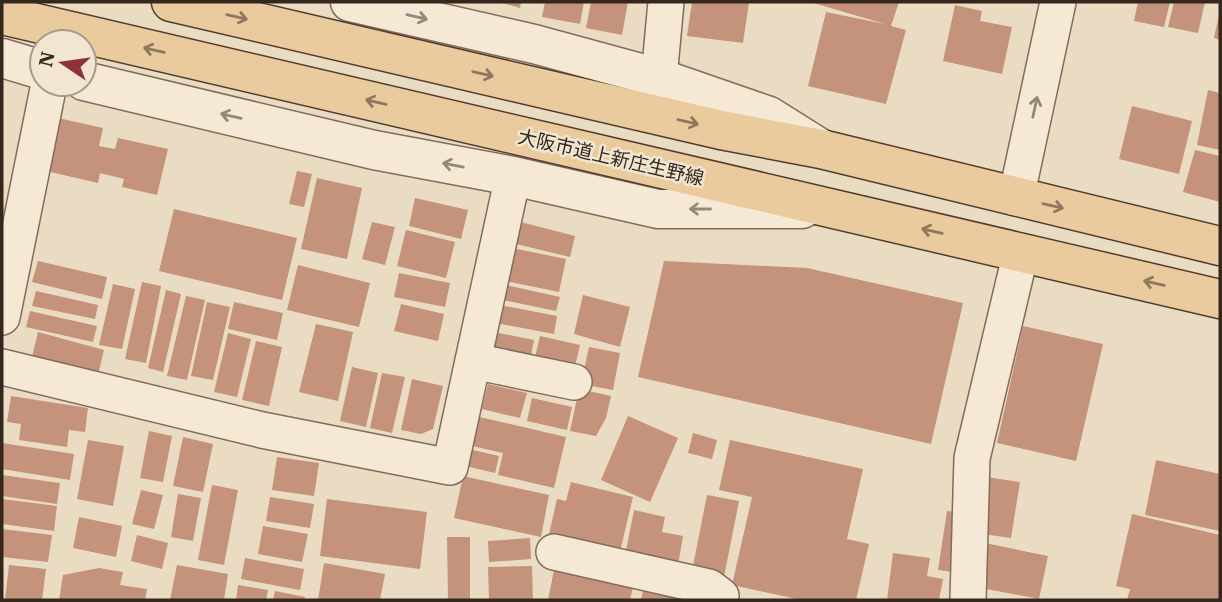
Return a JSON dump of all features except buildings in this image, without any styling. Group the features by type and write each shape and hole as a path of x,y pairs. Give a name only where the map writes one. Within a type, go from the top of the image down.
{"main road":[{"path":"171,2 721,130 821,149 1220,246"},
{"name":"大阪市道上新庄生野線","path":"2,15 1220,299"}],"street":[{"path":"350,2 534,44 659,78 769,116 821,149"},
{"path":"659,78 666,2"},
{"path":"1016,198 1058,2"},
{"path":"2,58 28,66"},
{"path":"98,84 374,150 513,176 658,209 842,209"},
{"path":"2,317 46,98"},
{"path":"2,368 262,430 450,467 513,176"},
{"path":"968,600 972,458 1021,252"},
{"path":"473,361 574,382"},
{"path":"554,552 709,587 726,599"}]}
